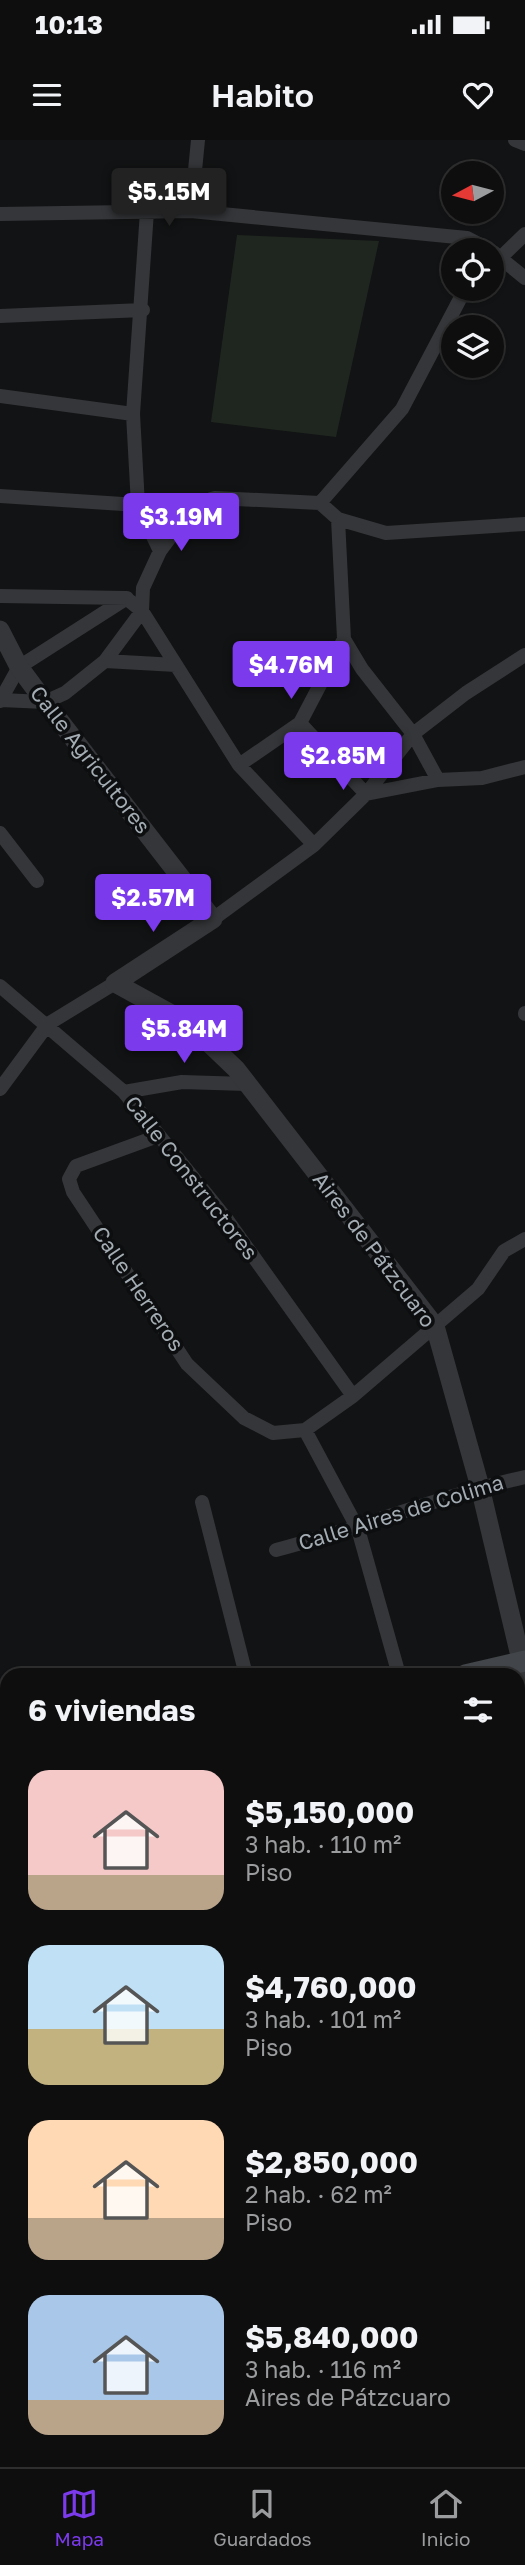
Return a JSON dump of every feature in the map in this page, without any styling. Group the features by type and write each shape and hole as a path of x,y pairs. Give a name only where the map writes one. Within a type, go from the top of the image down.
{"street":[{"path":"191,211 198,140"},
{"path":"515,140 525,144"},
{"path":"147,211 143,310 133,414 138,505 160,551"},
{"path":"0,214 191,211 467,238"},
{"path":"504,249 525,234"},
{"path":"504,263 525,278"},
{"path":"320,503 402,409 459,301"},
{"path":"0,316 143,310"},
{"path":"0,396 133,414"},
{"path":"0,496 138,505 195,504 215,498 320,503 338,519 386,533 525,524"},
{"path":"143,588 19,667 0,701 45,702 65,693 104,661 142,611 143,588 160,551 195,504"},
{"path":"338,519 344,639 362,669 412,734 438,779"},
{"path":"0,596 126,598 142,611 239,765 314,845"},
{"name":"Calle Agricultores","path":"0,630 19,667 213,919"},
{"path":"239,765 300,723 344,639"},
{"path":"0,1089 48,1024 213,919 314,845 366,794 412,734 466,693 525,655"},
{"path":"104,661 176,666"},
{"path":"300,723 366,794"},
{"path":"366,794 438,779 482,778 525,766"},
{"path":"0,833 37,881"},
{"name":"Aires de Pátzcuaro","path":"116,983 188,1023 236,1069 435,1326 480,1487 524,1667"},
{"name":"Calle Constructores","path":"0,986 48,1024 124,1092 228,1221 353,1396"},
{"path":"124,1092 182,1082 246,1084"},
{"name":"Calle Herreros","path":"158,1136 76,1166 69,1178 73,1192 187,1364 244,1418 273,1433 305,1430"},
{"path":"398,1668 358,1529 305,1430 353,1396 478,1289 504,1251 525,1239"},
{"name":"Calle Aires de Colima","path":"276,1550 358,1529 480,1487 525,1477"},
{"path":"202,1502 244,1668"}],"shaded area":[{"path":"237,235 379,241 336,437 211,422"}]}
